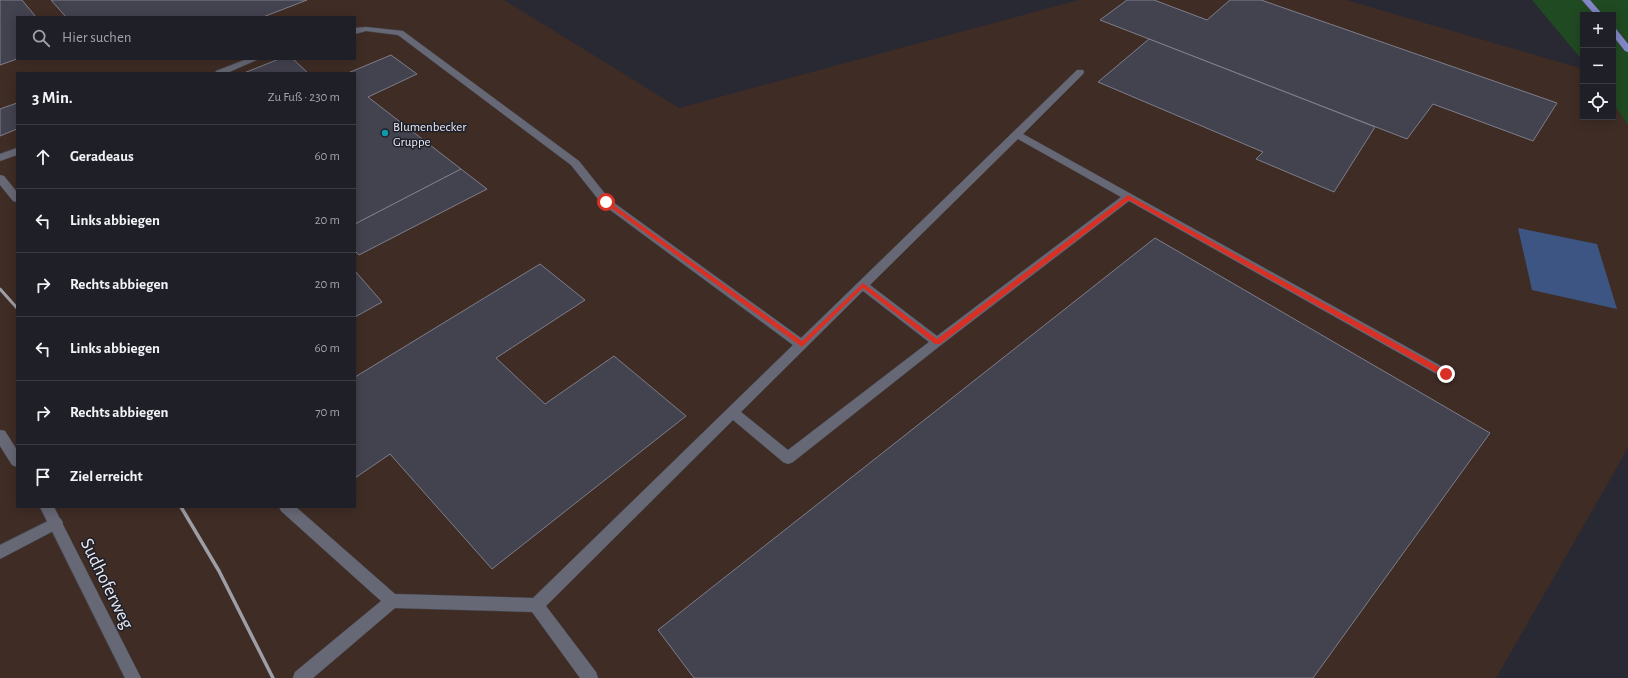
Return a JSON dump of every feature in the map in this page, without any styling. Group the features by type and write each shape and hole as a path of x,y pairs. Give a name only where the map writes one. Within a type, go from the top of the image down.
{"main road":[{"path":"1586,0 1596,12"},
{"path":"1616,35 1628,50"}],"street":[{"path":"356,31 366,29 400,33 574,162 606,202 802,345"},
{"path":"221,72 252,60"},
{"path":"287,508 392,601 536,605 1080,72"},
{"path":"1016,134 1446,374"},
{"path":"0,158 16,151"},
{"path":"0,178 16,198"},
{"path":"733,413 788,458 937,342 1128,197"},
{"path":"863,285 937,342"},
{"path":"0,435 16,459"},
{"name":"Sudhoferweg","path":"48,508 133,678"},
{"path":"0,552 56,523"},
{"path":"301,678 392,601"},
{"path":"536,605 590,678"}],"shaded area":[{"path":"0,0 504,0 679,108 1079,0 1346,0 1580,68 1580,120 1616,120 1616,107 1628,125 1628,448 1496,678 0,678"}],"green space":[{"path":"1532,0 1628,0 1628,125 1616,107 1616,12 1580,12 1580,57"}],"water":[{"path":"1518,228 1597,244 1617,309 1532,290"}],"building":[{"path":"0,0 22,0 35,16 16,16 16,59 0,65"},
{"path":"51,0 307,0 266,16 65,16"},
{"path":"1127,0 1154,0 1207,20 1230,0 1261,0 1557,103 1533,141 1433,104 1407,139 1100,20"},
{"path":"1149,39 1375,127 1334,192 1256,159 1263,152 1098,82"},
{"name":"Blumenbecker Gruppe","path":"391,55 417,74 368,97 461,169 356,223 356,72 350,72"},
{"path":"276,60 294,60 307,72 246,72"},
{"path":"16,103 16,129 0,136 0,109"},
{"path":"461,169 487,189 359,255 356,252 356,223"},
{"path":"1155,238 1490,433 1313,678 694,678 658,630"},
{"path":"540,264 585,300 496,358 545,404 614,356 686,416 492,569 390,454 356,477 356,376"},
{"path":"356,272 382,302 356,316"}],"railway":[{"path":"0,289 16,307"},
{"path":"182,508 219,571 273,678"}],"place":[{"name":"Blumenbecker Gruppe","path":"385,133"}],"route":[{"path":"606,202 802,345 863,285 937,342 1128,197 1446,374"}]}
